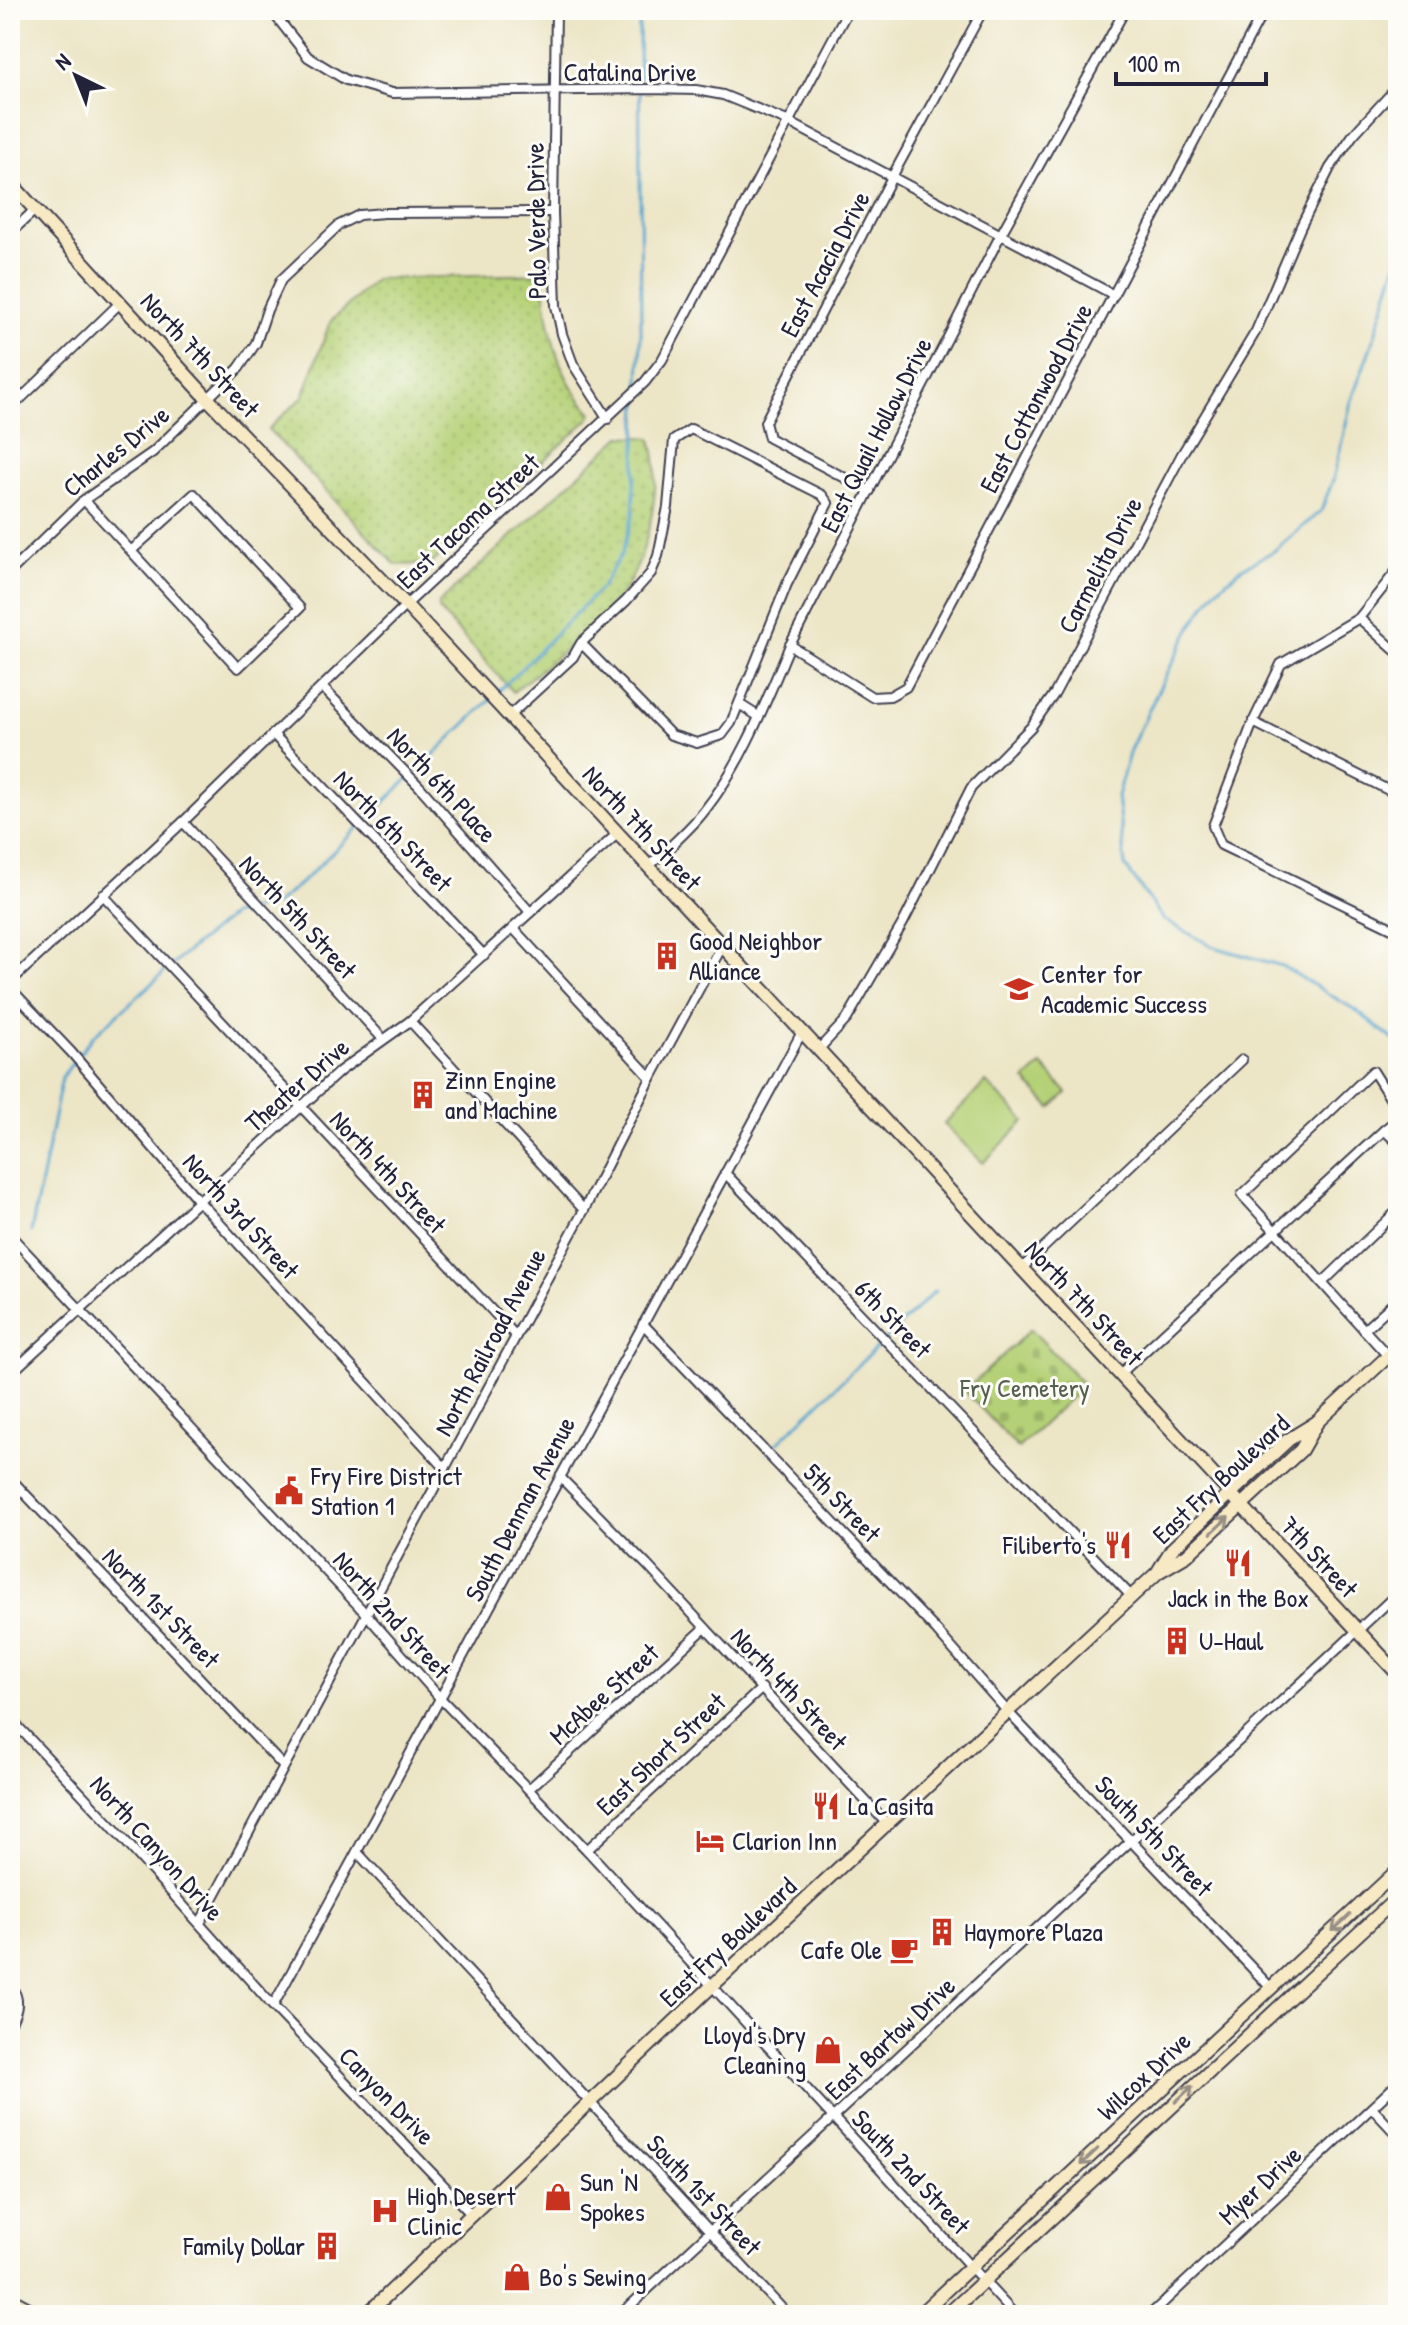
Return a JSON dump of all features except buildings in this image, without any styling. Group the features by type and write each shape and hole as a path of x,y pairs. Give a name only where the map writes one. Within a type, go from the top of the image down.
{"main road":[{"name":"North 7th Street","path":"10,182 208,399 406,605 1241,1505"},
{"name":"East Fry Boulevard","path":"1158,1572 1172,1549 1230,1494 1288,1440 1317,1422 1398,1347"},
{"name":"East Fry Boulevard","path":"366,2315 711,1987 1158,1572 1188,1554 1301,1450 1317,1422"},
{"name":"7th Street","path":"1241,1505 1398,1674"},
{"name":"Wilcox Drive","path":"919,2315 1398,1870"},
{"name":"Wilcox Drive","path":"947,2315 1398,1897"},
{"path":"10,2299 40,2315"}],"street":[{"name":"Catalina Drive","path":"274,10 308,57 346,80 392,93 696,90 723,95 787,121 893,175 1000,236 1114,295"},
{"name":"Palo Verde Drive","path":"556,10 553,212 556,306 573,364 608,419"},
{"name":"East Acacia Drive","path":"870,491 769,438 765,422 983,10"},
{"name":"East Quail Hollow Drive","path":"648,867 704,813 727,779 790,645 1000,236 1125,10"},
{"name":"East Cottonwood Drive","path":"790,645 872,697 890,696 906,687 1264,10"},
{"name":"East Tacoma Street","path":"10,985 406,605 645,382 662,360 846,11"},
{"name":"Carmelita Drive","path":"818,1050 847,1019 903,923 971,788 1031,727 1055,693 1182,454 1256,331 1301,226 1330,168 1353,135 1398,86"},
{"path":"10,233 36,209"},
{"name":"Charles Drive","path":"10,572 84,500 153,452 239,368 256,343 281,280 339,225 359,215 384,213 553,212"},
{"path":"10,409 121,302"},
{"path":"509,716 573,657 581,643 651,573 658,556 668,507 674,440 691,429 822,495 828,503 787,584 731,723 722,735 697,743 671,735 581,643"},
{"path":"84,500 238,668 300,608 194,494 131,551"},
{"path":"1398,569 1359,618 1281,664 1253,722 1213,826 1221,845 1398,931"},
{"path":"1359,618 1398,653"},
{"name":"North 6th Place","path":"322,687 419,786 530,912"},
{"path":"739,704 758,716"},
{"path":"1253,722 1398,795"},
{"name":"North 6th Street","path":"273,734 484,955"},
{"name":"North 5th Street","path":"183,822 383,1039"},
{"name":"Theater Drive","path":"10,1374 340,1071 410,1021 617,834"},
{"name":"North 4th Street","path":"103,895 515,1335"},
{"path":"513,928 651,1078"},
{"name":"North Railroad Avenue","path":"200,1923 584,1210 651,1078 719,952 724,948"},
{"name":"North 3rd Street","path":"10,985 198,1200 445,1468"},
{"path":"410,1021 584,1210"},
{"name":"South Denman Avenue","path":"273,2006 802,1032"},
{"path":"1022,1268 1242,1060"},
{"path":"1120,1374 1275,1231 1384,1130 1396,1120 1393,1103 1373,1071 1242,1195 1275,1231 1322,1283 1364,1330 1388,1356"},
{"path":"1384,1130 1398,1143"},
{"name":"6th Street","path":"725,1173 1132,1597"},
{"path":"1322,1283 1398,1210"},
{"name":"North 2nd Street","path":"10,1235 367,1615 440,1698 587,1850 711,1987"},
{"path":"1364,1330 1398,1299"},
{"name":"5th Street","path":"643,1324 926,1619 1008,1712"},
{"name":"North 4th Street","path":"560,1477 888,1825"},
{"name":"North 1st Street","path":"10,1478 283,1766"},
{"name":"East Bartow Drive","path":"620,2315 1398,1593"},
{"name":"McAbee Street","path":"529,1789 705,1628"},
{"name":"East Short Street","path":"587,1850 762,1688"},
{"name":"South 5th Street","path":"1008,1712 1271,1988"},
{"name":"North Canyon Drive","path":"10,1718 273,2006"},
{"path":"357,1852 591,2102"},
{"path":"10,1985 15,1992 18,2008 10,2024"},
{"name":"South 2nd Street","path":"711,1987 1015,2315"},
{"name":"Canyon Drive","path":"273,2006 471,2214"},
{"name":"Myer Drive","path":"1150,2315 1398,2083"},
{"name":"South 1st Street","path":"591,2102 788,2315"},
{"path":"1372,2108 1398,2136"}],"green space":[{"path":"543,274 555,348 569,382 592,413 590,418 430,565 395,564 268,429 303,397 330,322 376,279"},
{"path":"621,436 651,438 656,461 651,519 642,554 628,585 595,623 513,692 439,610 439,603"},
{"path":"1042,1065 1067,1093 1051,1108 1025,1080"},
{"path":"986,1082 1025,1121 983,1163 944,1124"},
{"name":"Fry Cemetery","path":"1031,1329 1084,1385 1018,1448 965,1391"}],"waterway":[{"path":"496,694 601,588 622,553 633,515 641,335 639,10"},
{"path":"1398,258 1351,402 1333,480 1321,511 1274,551 1242,568 1216,590 1192,625 1159,689 1130,750 1117,796 1125,866 1164,920 1214,947 1282,966 1357,1011 1398,1043"},
{"path":"265,906 276,904 305,879 491,699"},
{"path":"31,1232 62,1077 92,1037 188,951 232,915 257,908"},
{"path":"768,1452 935,1291"}],"place":[{"name":"Good Neighbor Alliance","path":"667,956"},
{"name":"Center for Academic Success","path":"1019,989"},
{"name":"Zinn Engine and Machine","path":"423,1095"},
{"name":"Fry Fire District Station 1","path":"289,1491"},
{"name":"Filiberto's","path":"1118,1545"},
{"name":"Jack in the Box","path":"1238,1563"},
{"name":"U-Haul","path":"1177,1641"},
{"name":"La Casita","path":"826,1806"},
{"name":"Clarion Inn","path":"710,1841"},
{"name":"Haymore Plaza","path":"942,1932"},
{"name":"Cafe Ole","path":"904,1950"},
{"name":"Lloyd's Dry Cleaning","path":"828,2050"},
{"name":"Sun 'N Spokes","path":"558,2197"},
{"name":"High Desert Clinic","path":"385,2211"},
{"name":"Family Dollar","path":"327,2246"},
{"name":"Bo's Sewing","path":"517,2277"}]}
